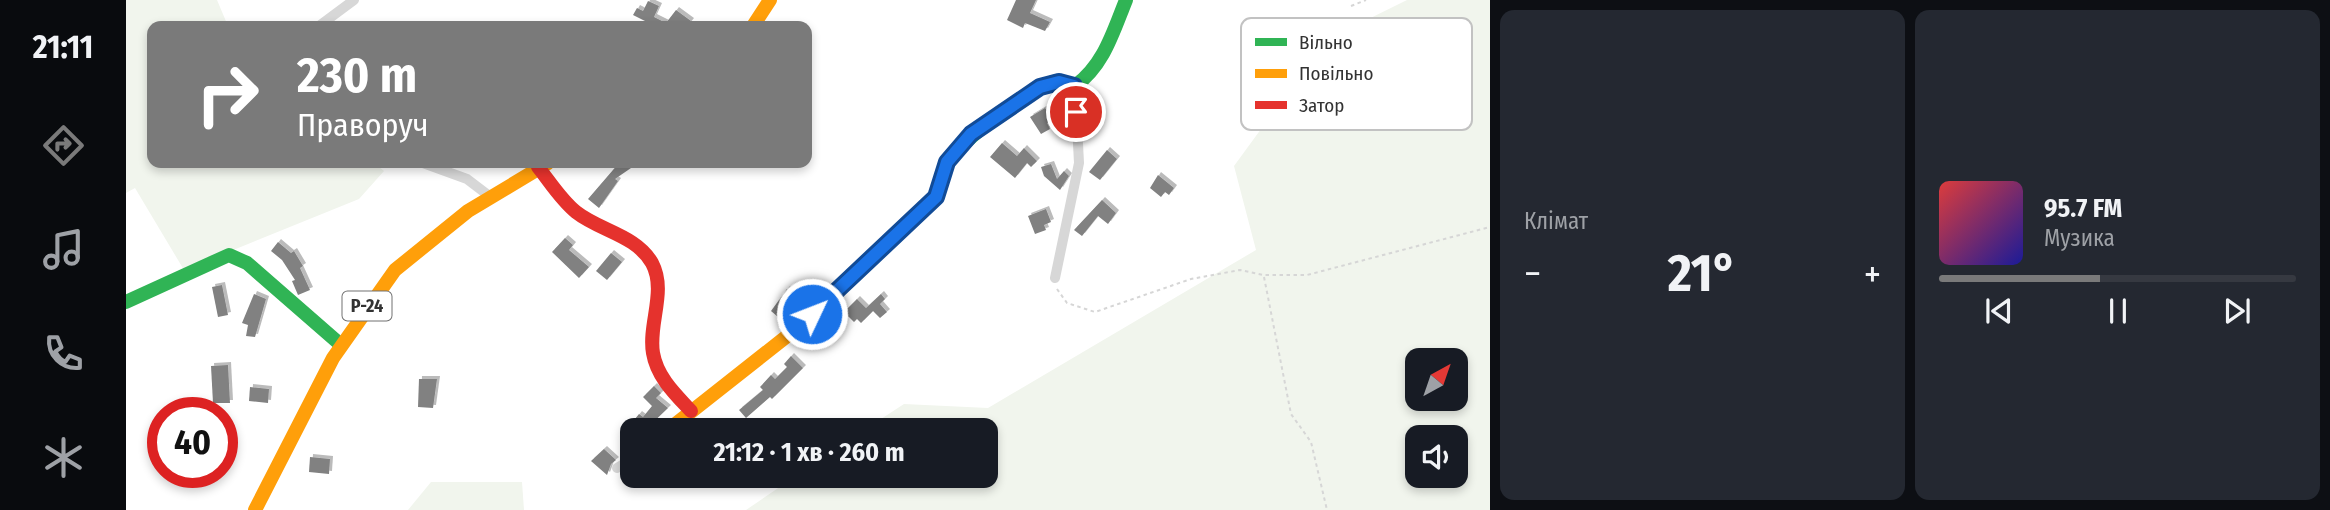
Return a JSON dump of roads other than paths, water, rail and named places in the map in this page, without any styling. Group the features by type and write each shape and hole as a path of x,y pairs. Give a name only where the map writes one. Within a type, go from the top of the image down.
{"street":[{"path":"326,21 355,0"},
{"path":"756,21 770,0"},
{"path":"682,418 796,329 936,197 947,162 971,134 1040,87 1059,82 1074,86 1091,76 1106,50 1126,0"},
{"path":"1055,278 1079,163 1074,86"},
{"path":"437,168 467,179 488,195"},
{"name":"Р-24","path":"255,510 316,386 341,345 393,272 488,195 538,168"},
{"path":"545,168 576,212 638,247 652,263 657,282 652,351 657,368 671,390 691,411"},
{"path":"126,302 229,255 247,263 341,345"}]}
